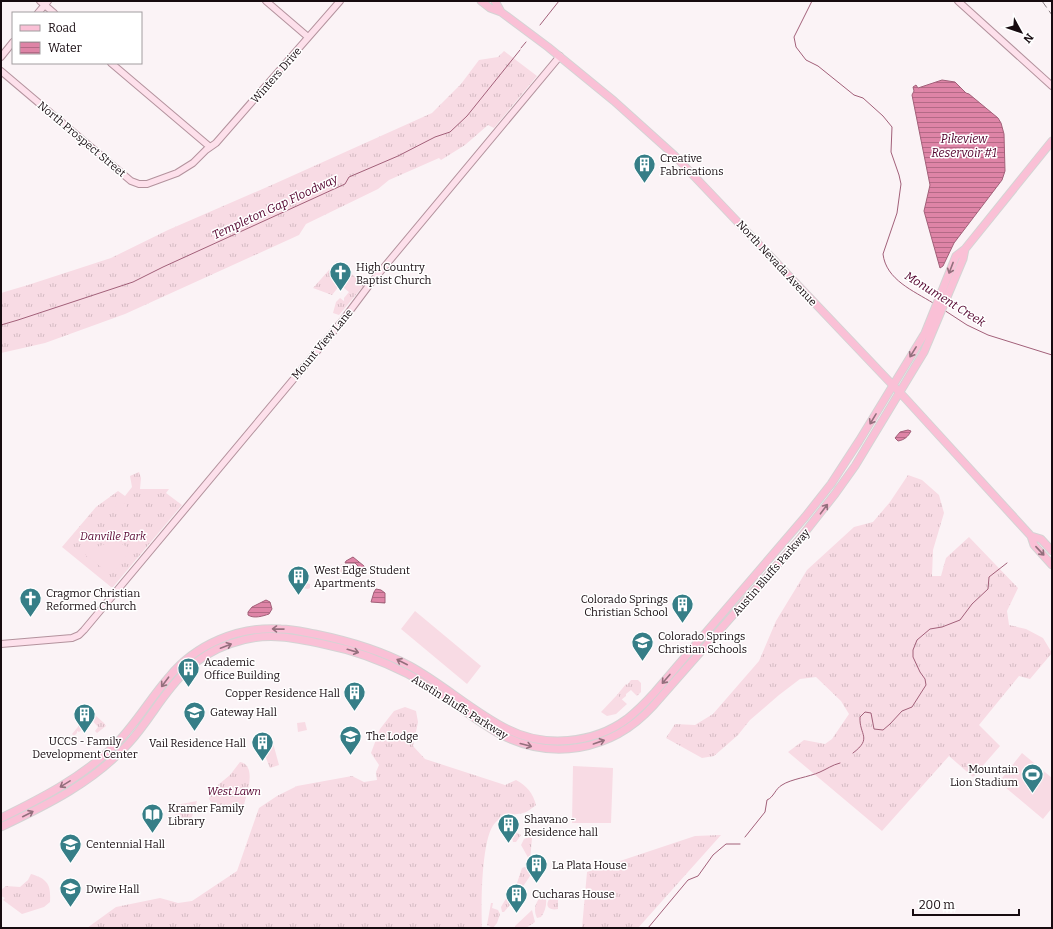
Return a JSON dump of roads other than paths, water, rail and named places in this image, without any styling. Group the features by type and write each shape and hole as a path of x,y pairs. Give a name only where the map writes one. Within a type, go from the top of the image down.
{"main road":[{"name":"North Nevada Avenue","path":"481,1 490,8 502,12 560,56 619,105 691,172 893,385 1031,536 1034,545 1052,565"},
{"name":"North Nevada Avenue","path":"495,1 502,12"},
{"path":"934,320 945,293 963,259 965,249 1052,141"},
{"name":"Austin Bluffs Parkway","path":"1,818 66,784 99,759 133,726 175,669 203,648 229,636 259,629 283,629 332,638 381,652 412,667 508,730 537,739 567,741 582,739 613,728 631,716 655,692 818,501 846,462 934,320"},
{"name":"Austin Bluffs Parkway","path":"1,828 55,800 99,770 121,751 135,736 176,680 188,669 211,653 241,641 260,638 282,637 325,645 364,655 389,665 416,679 505,737 528,745 554,749 575,748 609,739 624,731 647,713 818,518 855,466 927,347 934,320"},
{"name":"North Nevada Avenue","path":"1031,536 1041,539 1052,551"},
{"path":"710,642 738,603 738,595 747,593 770,573"}],"street":[{"path":"266,1 308,37"},
{"name":"Winters Drive","path":"210,147 221,138 340,1"},
{"path":"958,1 1052,86"},
{"path":"39,12 44,2 53,12"},
{"path":"1,57 12,43"},
{"name":"Mount View Lane","path":"1,644 72,638 79,635 84,630 343,320 370,284 560,56"},
{"path":"112,64 210,147"},
{"name":"North Prospect Street","path":"1,71 125,176 136,183 147,184 177,173 193,162 210,147"}],"water":[{"name":"Pikeview Reservoir #1","path":"942,80 955,82 966,93 998,118 1004,134 1005,171 1002,180 954,243 943,266 940,268 924,211 930,185 912,95 914,91 913,87 916,85 918,88"},
{"path":"908,430 911,431 904,439 898,441 895,438 900,432"},
{"path":"353,557 364,566 364,571 361,572 355,563 345,563"},
{"path":"376,589 385,593 385,603 371,602"},
{"path":"266,600 270,602 272,609 269,614 256,617 248,615 248,612 252,607"}],"waterway":[{"name":"Templeton Gap Floodway","path":"540,25 559,1"},
{"name":"Monument Creek","path":"812,1 794,37 796,47 806,60 818,66 854,95 863,98 883,116 892,127 891,152 901,184 897,213 883,254 885,263 889,271 902,284 933,303"},
{"name":"Templeton Gap Floodway","path":"521,48 526,42"},
{"name":"Templeton Gap Floodway","path":"1,325 133,282 345,184 349,177 398,156 435,137 450,132 467,116 520,50"},
{"name":"Monument Creek","path":"944,310 967,325 988,335 1052,355"},
{"path":"853,753 859,748 864,740 860,717 865,712 871,713 874,729 883,730 902,711 912,707 926,685 925,679 913,657 913,650 917,640 930,629 942,627 960,620 972,604 988,589 989,577 1007,563"},
{"path":"745,837 765,812 767,800 780,787 790,781 816,774 840,763"},
{"path":"648,928 688,880 698,876 713,855 726,844 740,844"}],"railway":[{"path":"1042,1 1052,15"}],"place":[{"name":"Creative Fabrications","path":"645,184"},
{"name":"High Country Baptist Church","path":"341,292"},
{"name":"West Edge Student Apartments","path":"298,596"},
{"name":"Cragmor Christian Reformed Church","path":"30,618"},
{"name":"Colorado Springs Christian School","path":"683,624"},
{"name":"Colorado Springs Christian Schools","path":"642,662"},
{"name":"Academic Office Building","path":"189,688"},
{"name":"Copper Residence Hall","path":"355,712"},
{"name":"Gateway Hall","path":"195,732"},
{"name":"UCCS - Family Development Center","path":"85,734"},
{"name":"The Lodge","path":"350,756"},
{"name":"Vail Residence Hall","path":"262,762"},
{"name":"Mountain Lion Stadium","path":"1033,794"},
{"name":"Kramer Family Library","path":"153,834"},
{"name":"Shavano - Residence hall","path":"509,844"},
{"name":"Centennial Hall","path":"71,864"},
{"name":"La Plata House","path":"536,884"},
{"name":"Dwire Hall","path":"71,908"},
{"name":"Cucharas House","path":"516,914"}],"park label":[{"name":"Danville Park","path":"113,536"},
{"name":"West Lawn","path":"234,791"}]}
